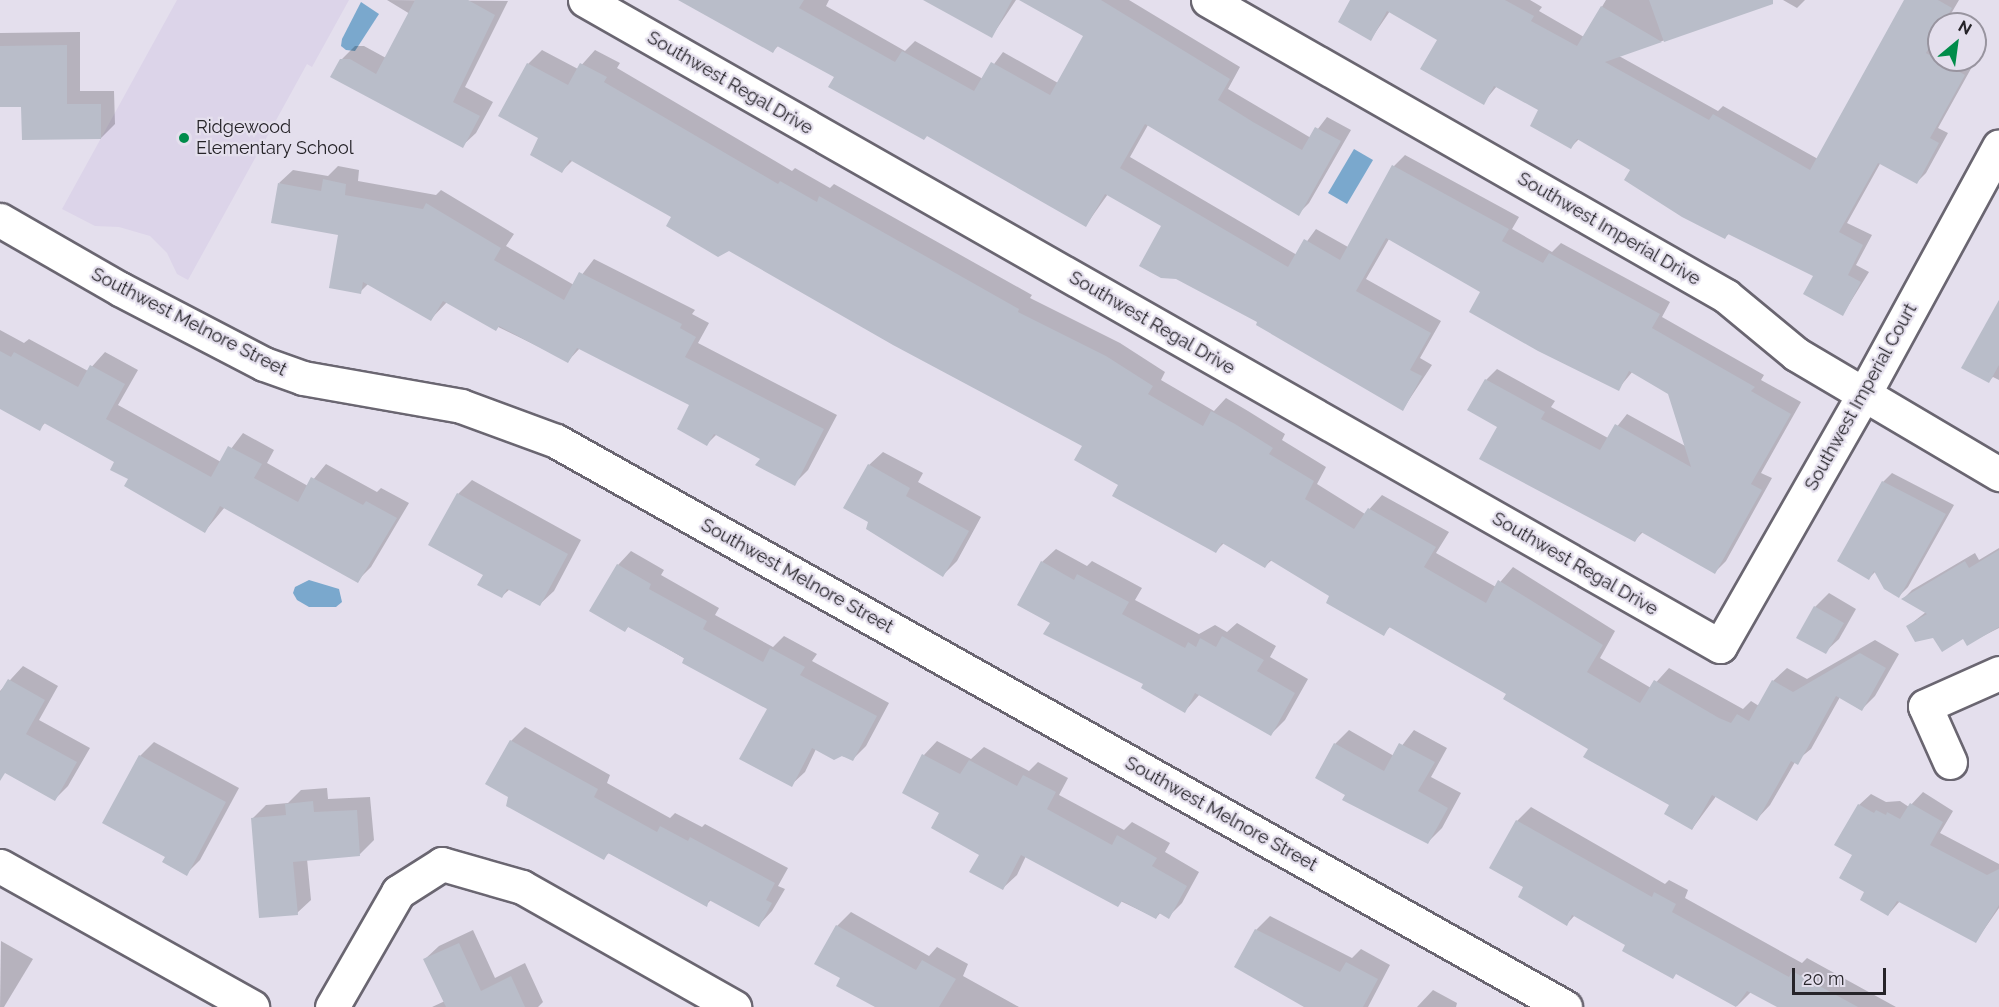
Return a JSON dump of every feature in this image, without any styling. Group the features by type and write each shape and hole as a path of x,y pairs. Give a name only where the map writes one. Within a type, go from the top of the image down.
{"street":[{"name":"Southwest Regal Drive","path":"585,0 1720,646"},
{"name":"Southwest Imperial Drive","path":"1208,0 1726,296 1796,354 1999,474"},
{"name":"Southwest Imperial Court","path":"1720,646 1864,394 1999,146"},
{"name":"Southwest Melnore Street","path":"0,220 120,289 264,364 303,378 461,406 556,441 1565,1007"},
{"path":"1950,762 1925,706 1999,673"},
{"path":"332,1007 398,892 442,864 522,887 734,1007"},
{"path":"0,866 252,1007"}],"shaded area":[{"name":"Ridgewood Elementary School","path":"177,0 349,0 312,67 307,64 188,280 177,274 167,253 150,236 119,227 95,226 62,209"}],"water":[{"path":"361,2 379,14 355,51 346,50 341,46 342,39"},
{"path":"1354,149 1373,160 1347,204 1328,193"},
{"path":"309,580 339,589 342,602 336,607 309,607 297,600 293,593 295,587"}],"building":[{"path":"415,0 468,0 495,15 453,102 480,116 463,148 330,77 340,59 350,59 376,74"},
{"path":"678,0 804,0 799,8 895,62 902,51 974,91 991,62 1050,95 1083,36 1019,0 1101,0 1230,79 1218,100 1253,122 1302,150 1315,127 1341,141 1299,216 1145,124 1120,168 1288,267 1304,239 1340,260 1392,165 1509,229 1502,241 1543,263 1549,253 1660,314 1652,328 1755,387 1751,391 1791,414 1751,484 1762,490 1715,574 1641,532 1635,542 1479,459 1497,427 1467,410 1485,379 1545,412 1541,419 1600,450 1615,424 1691,467 1668,394 1629,371 1619,391 1538,351 1469,312 1480,292 1386,238 1356,291 1431,333 1410,370 1422,376 1403,411 1256,325 1257,322 1176,279 1161,278 1139,266 1161,226 1105,194 1086,227 927,136 924,140 828,87 834,77 777,46 773,53"},
{"path":"923,0 1012,0 992,38"},
{"path":"1350,0 1505,0 1534,16 1531,21 1577,46 1601,6 1662,42 1605,62 1709,120 1713,114 1810,170 1904,0 1938,0 1952,8 1950,12 1927,12 1927,72 1960,72 1965,75 1930,138 1939,143 1917,184 1878,163 1839,232 1863,245 1848,275 1861,282 1843,316 1803,294 1813,276 1728,234 1725,239 1682,217 1624,180 1630,170 1577,139 1571,149 1530,126 1538,110 1494,86 1484,105 1420,69 1437,40 1387,11 1371,41 1338,22"},
{"path":"1649,0 1773,0 1773,4 1664,42"},
{"path":"67,45 67,104 101,104 101,139 22,140 21,107 0,107 0,46"},
{"path":"527,63 568,85 580,63 607,77 604,82 778,184 780,181 817,202 819,196 1019,309 1018,312 1106,356 1153,386 1148,394 1203,426 1211,411 1235,424 1273,448 1269,454 1314,481 1305,499 1354,529 1368,508 1436,547 1424,567 1486,603 1498,580 1603,645 1587,672 1640,703 1654,680 1719,718 1731,723 1737,714 1749,721 1772,680 1793,692 1860,653 1886,668 1862,711 1836,696 1798,765 1791,761 1757,821 1712,795 1692,830 1664,814 1669,805 1583,757 1588,749 1503,699 1506,694 1389,627 1384,636 1347,615 1326,603 1329,596 1270,560 1265,568 1222,543 1216,553 1112,496 1118,485 1074,460 1082,446 893,345 729,251 718,257 666,226 671,217 570,160 562,173 530,155 538,138 498,116"},
{"path":"323,179 346,184 345,195 423,209 426,203 501,248 494,260 564,300 579,272 682,324 680,328 696,337 685,357 824,429 795,486 755,465 760,459 714,434 707,446 677,429 689,405 577,348 568,363 499,326 496,331 443,301 431,321 363,282 361,294 329,288 338,235 271,223 278,183 321,191"},
{"path":"1999,300 1999,365 1989,383 1961,368"},
{"path":"0,351 11,357 14,352 78,387 90,365 125,384 106,419 211,477 228,446 262,464 254,478 298,502 311,477 363,505 366,501 397,518 358,583 220,506 205,533 124,486 128,479 110,470 114,462 44,423 40,431 0,409"},
{"path":"868,464 910,488 906,496 969,531 943,577 866,529 868,522 843,508"},
{"path":"1882,481 1946,514 1899,598 1884,589 1874,571 1869,580 1837,561"},
{"path":"457,493 568,554 540,606 507,589 502,598 477,585 483,575 428,545"},
{"path":"1999,550 1999,627 1967,646 1963,639 1942,652 1933,638 1915,642 1906,626 1927,614 1901,599 1965,561 1969,568"},
{"path":"1041,561 1074,580 1077,574 1129,602 1122,614 1185,648 1188,642 1196,647 1200,638 1216,647 1222,636 1264,660 1257,671 1295,693 1271,736 1195,693 1185,713 1141,688 1143,684 1043,634 1050,623 1017,605"},
{"path":"617,564 651,584 649,589 707,621 703,629 763,662 770,648 805,667 800,675 877,716 853,761 842,756 834,760 812,748 792,787 739,759 767,709 682,663 684,658 628,627 625,632 589,611"},
{"path":"1814,606 1844,623 1826,654 1796,638"},
{"path":"8,679 45,700 26,734 77,762 55,801 5,773 0,781 0,692"},
{"path":"510,740 598,789 594,797 657,832 660,826 688,841 690,837 775,883 766,900 772,903 759,927 709,900 707,907 608,853 604,860 506,806 508,797 485,784"},
{"path":"1334,743 1384,771 1399,743 1435,762 1418,791 1448,808 1428,844 1342,800 1345,795 1315,778"},
{"path":"922,754 960,774 969,760 1017,786 1023,775 1056,792 1047,809 1112,845 1117,835 1157,858 1152,866 1187,886 1169,919 1159,913 1156,919 1122,901 1118,907 1021,855 1003,890 969,872 979,855 931,828 939,813 902,793"},
{"path":"139,755 226,802 187,876 162,862 165,857 102,823"},
{"path":"313,801 314,812 357,810 360,856 293,862 298,915 259,918 251,818 286,815 285,804"},
{"path":"1910,803 1943,822 1930,845 1987,875 1999,869 1999,905 1976,943 1897,901 1888,916 1860,900 1864,892 1839,878 1852,855 1834,845 1858,804 1874,813 1876,810 1886,815 1887,812 1900,819"},
{"path":"1516,820 1652,897 1654,892 1676,904 1672,912 1789,977 1792,971 1858,1007 1777,1007 1747,991 1736,1007 1676,974 1673,979 1622,951 1625,945 1572,915 1567,926 1518,897 1523,887 1489,868"},
{"path":"836,925 916,970 922,960 956,979 939,1007 875,1007 836,986 840,978 814,964"},
{"path":"1255,929 1340,972 1346,962 1378,979 1363,1007 1304,1007 1234,967"},
{"path":"459,943 481,991 511,976 525,1007 446,1007 423,959"}],"place":[{"name":"Ridgewood Elementary School","path":"184,138"}]}
